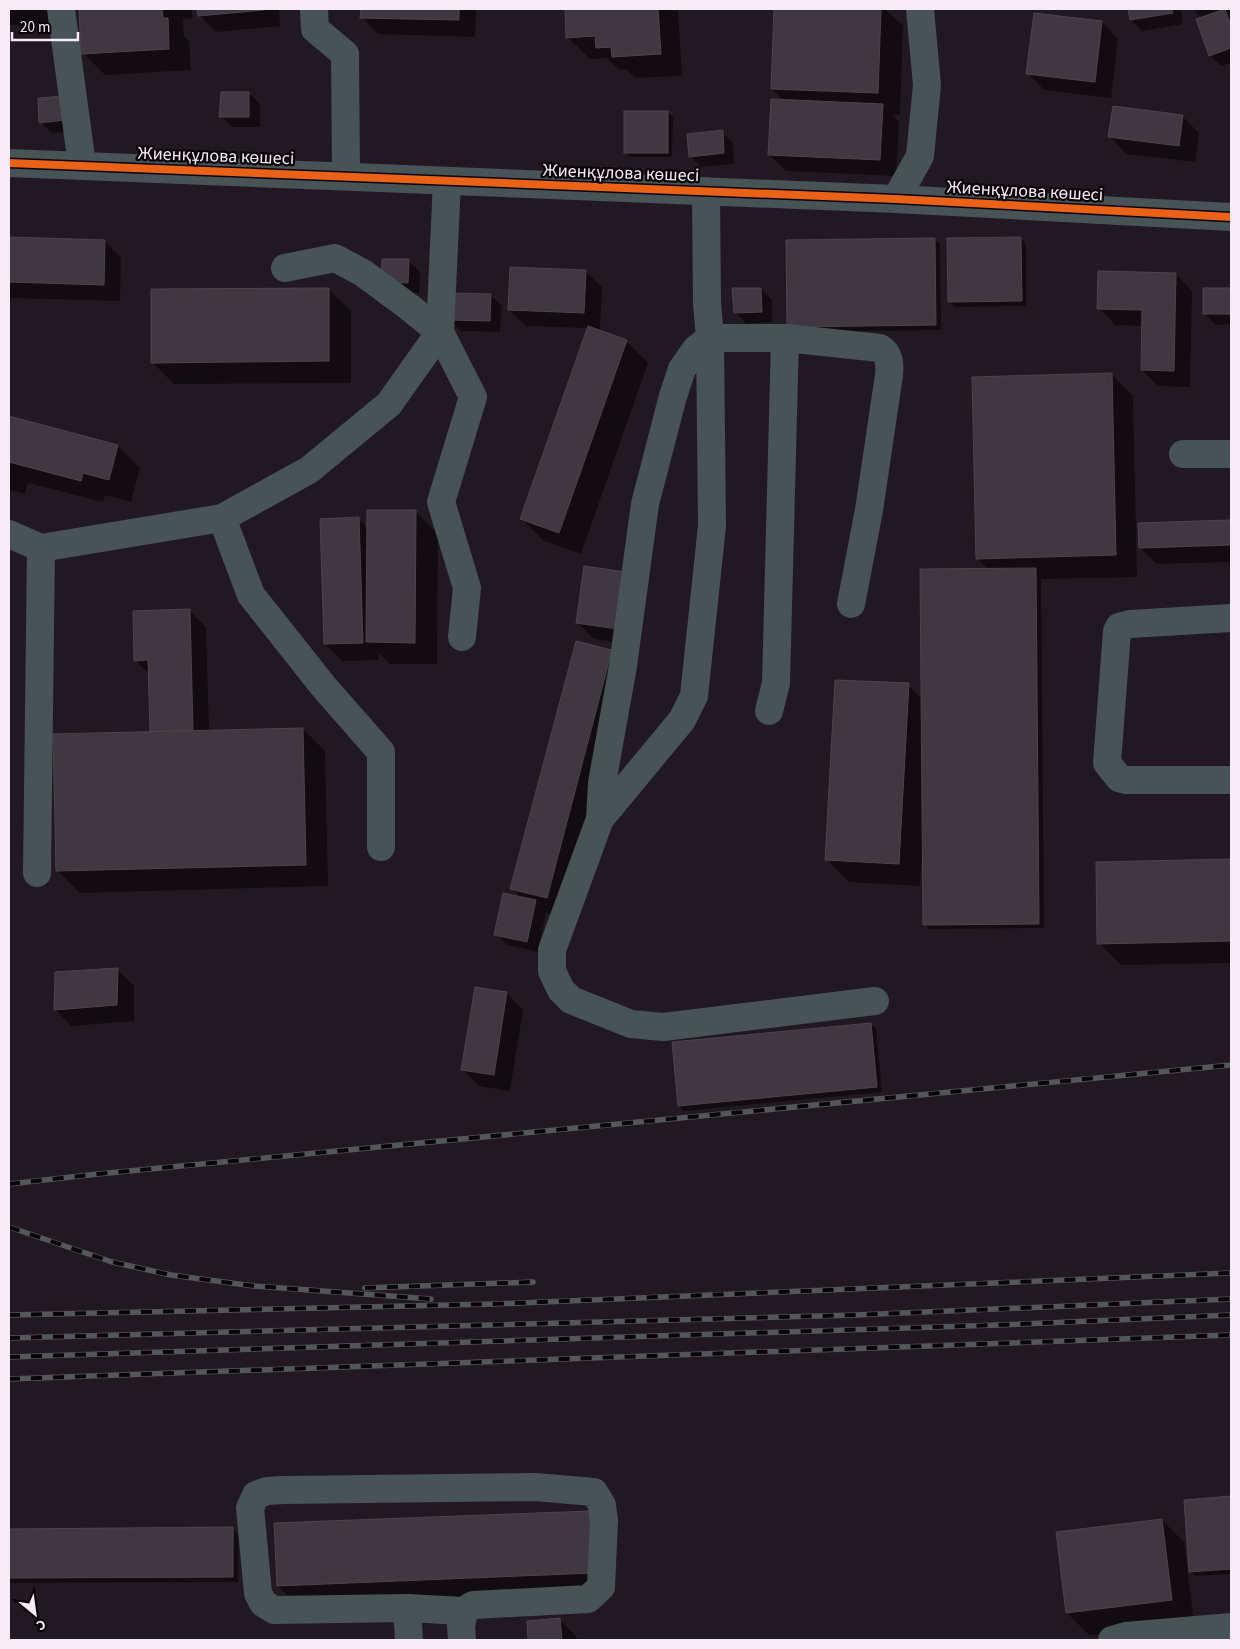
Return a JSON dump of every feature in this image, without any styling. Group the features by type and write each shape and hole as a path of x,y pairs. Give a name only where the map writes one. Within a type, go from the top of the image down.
{"street":[{"path":"61,9 82,165"},
{"path":"314,9 315,28 345,54 346,176"},
{"path":"896,200 920,156 927,85 920,9"},
{"name":"Жиенқұлова көшесі","path":"9,163 706,191 1231,217"},
{"path":"9,534 41,548 222,518 309,470 389,404 440,332 447,181"},
{"path":"600,819 682,720 694,696 712,526 706,191"},
{"path":"285,268 335,258 363,273 440,332 473,397 441,502 467,588 462,637"},
{"path":"851,604 869,510 889,375 888,354 880,348 785,338 710,338 696,349 682,370 672,396 645,504 623,666 602,783 600,819 552,950 552,971 561,990 571,1000 631,1024 663,1027 875,1001"},
{"path":"769,711 776,683 785,338"},
{"path":"1183,454 1231,454"},
{"path":"222,518 251,595 324,687 381,752 380,847"},
{"path":"37,873 41,548"},
{"path":"1231,618 1130,624 1119,627 1117,631 1107,762 1119,778 1126,780 1231,780"},
{"path":"535,1486 594,1492 602,1506 604,1521 601,1587 588,1599 473,1605 464,1611 407,1608 274,1610 263,1602 258,1593 250,1508 256,1495 267,1491 284,1490 535,1486"},
{"path":"407,1608 408,1640"},
{"path":"462,1640 461,1626 464,1611"},
{"path":"1112,1640 1126,1636 1231,1626"}],"building":[{"path":"79,9 162,9 163,18 168,18 169,49 81,54"},
{"path":"197,9 264,9 264,10 198,16"},
{"path":"361,9 459,9 459,20 360,18"},
{"path":"565,9 658,9 661,54 612,57 611,47 596,48 595,36 566,38"},
{"path":"774,9 881,9 878,93 771,89"},
{"path":"1128,9 1172,9 1173,13 1130,20"},
{"path":"1225,9 1231,26 1231,48 1209,56 1196,19"},
{"path":"1034,13 1102,21 1095,82 1026,74"},
{"path":"221,92 249,92 249,117 219,117"},
{"path":"64,96 65,120 39,123 38,98"},
{"path":"771,99 883,104 880,160 768,155"},
{"path":"1113,106 1183,115 1179,146 1108,137"},
{"path":"624,111 668,111 668,153 624,153"},
{"path":"723,130 724,153 689,157 687,134"},
{"path":"9,237 105,240 104,285 9,282"},
{"path":"1021,237 1022,301 948,302 947,238"},
{"path":"935,238 936,325 787,327 786,240"},
{"path":"382,259 409,259 408,283 381,282"},
{"path":"510,267 586,270 584,313 508,310"},
{"path":"1098,271 1176,273 1174,371 1141,370 1142,310 1097,309"},
{"path":"329,288 329,361 151,363 151,289"},
{"path":"732,288 761,288 762,312 734,313"},
{"path":"1203,288 1231,288 1231,314 1203,314"},
{"path":"450,293 491,294 490,321 449,320"},
{"path":"588,326 627,340 559,533 520,519"},
{"path":"1112,373 1116,555 976,559 972,377"},
{"path":"9,416 118,445 109,480 83,473 81,481 9,462"},
{"path":"367,510 416,510 415,643 366,642"},
{"path":"359,517 363,643 324,644 320,519"},
{"path":"1231,520 1231,545 1139,548 1138,523"},
{"path":"584,566 626,572 618,629 576,623"},
{"path":"1036,568 1039,924 923,925 920,569"},
{"path":"190,609 193,731 150,732 148,660 134,661 133,611"},
{"path":"576,641 612,650 547,898 510,889"},
{"path":"835,680 909,683 899,864 825,860"},
{"path":"303,728 306,865 56,871 53,734"},
{"path":"1231,859 1231,941 1097,944 1096,862"},
{"path":"503,893 536,900 527,942 494,935"},
{"path":"118,968 117,1005 54,1010 55,972"},
{"path":"475,987 507,992 494,1075 461,1070"},
{"path":"871,1023 877,1087 678,1106 672,1042"},
{"path":"1231,1496 1231,1569 1189,1572 1184,1500"},
{"path":"590,1511 593,1573 277,1586 274,1523"},
{"path":"1162,1519 1172,1600 1066,1613 1056,1532"},
{"path":"233,1527 233,1577 9,1578 9,1529"},
{"path":"560,1618 562,1640 528,1640 527,1621"}],"railway":[{"path":"9,1184 1231,1065"},
{"path":"9,1227 112,1262 171,1275 254,1286 431,1299"},
{"path":"9,1315 494,1304 1231,1273"},
{"path":"365,1288 533,1282"},
{"path":"9,1338 856,1315 1231,1299"},
{"path":"9,1357 998,1325 1231,1315"},
{"path":"9,1379 1231,1335"}],"cycle path":[{"path":"9,163 896,199 1231,217"}]}
